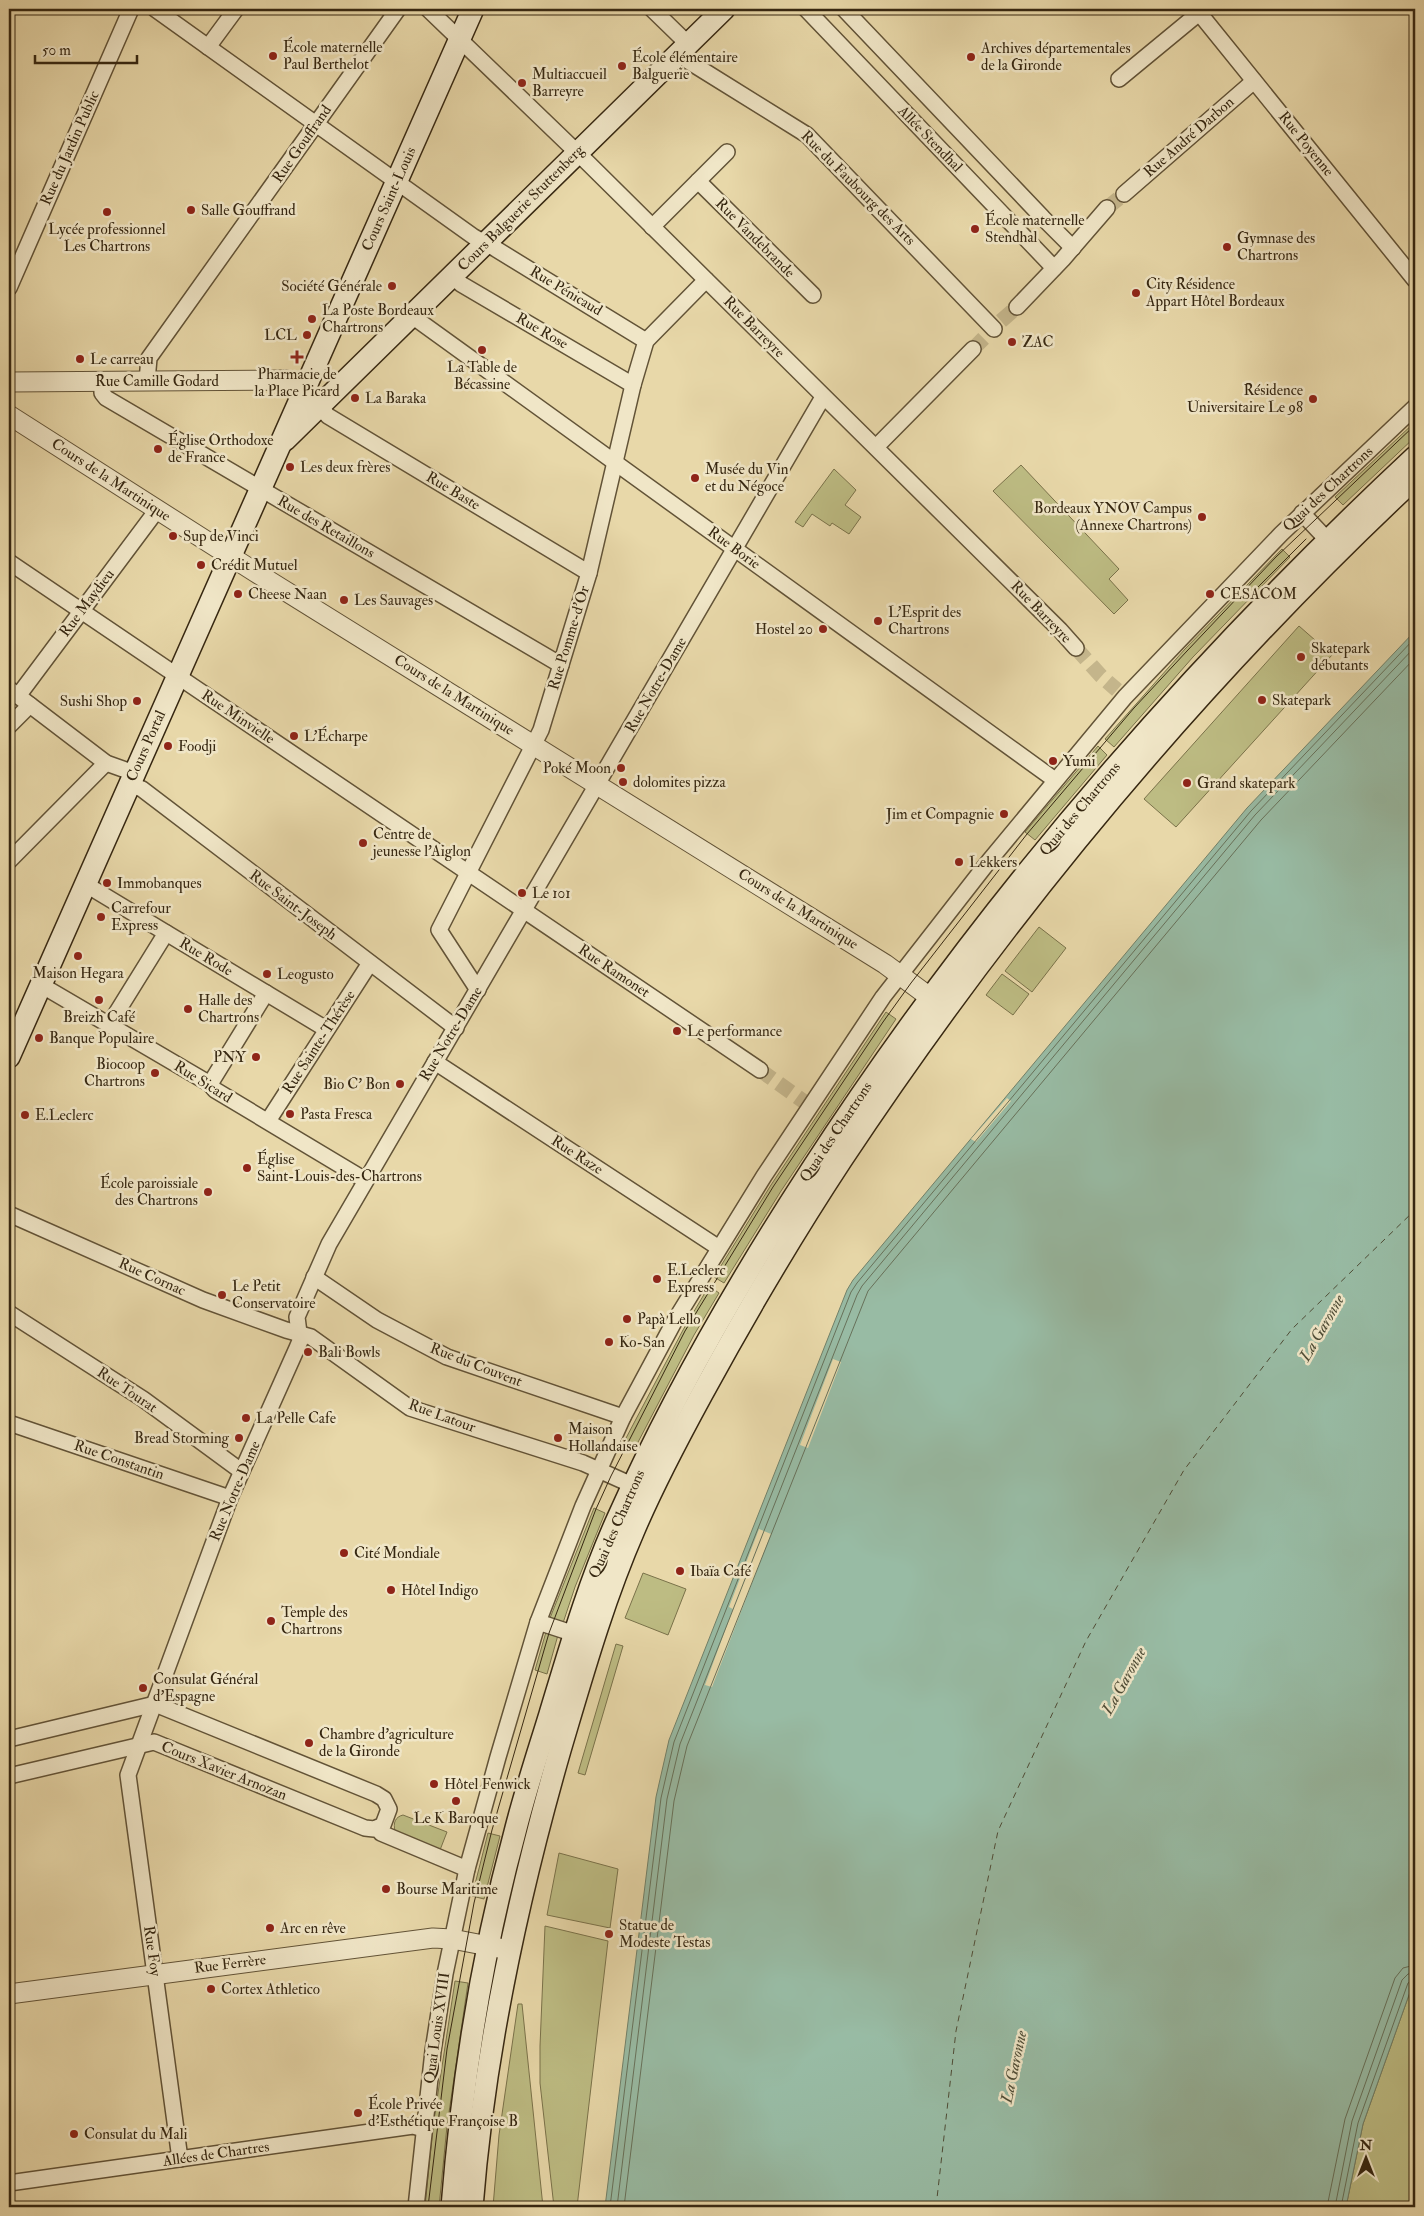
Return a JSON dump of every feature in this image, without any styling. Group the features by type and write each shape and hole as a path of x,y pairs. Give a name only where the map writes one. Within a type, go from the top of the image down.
{"main road":[{"name":"Cours Saint-Louis","path":"304,388 473,9"},
{"name":"Cours Balguerie Stuttenberg","path":"320,407 724,9"},
{"name":"Cours Portal","path":"10,1050 41,985 304,388"},
{"name":"Cours Portal","path":"279,445 320,407"},
{"name":"Quai des Chartrons","path":"499,1948 514,1836 583,1637 587,1591 616,1522 642,1489 686,1423 770,1271 858,1136 938,1003 1232,661 1333,546 1415,457"},
{"name":"Quai des Chartrons","path":"1333,546 1415,478"},
{"path":"452,2207 467,2076 499,1948"},
{"path":"472,2207 499,1948"}],"street":[{"name":"Rue du Jardin Public","path":"10,282 131,9"},
{"name":"Rue Pénicaud","path":"155,9 474,238 486,243 638,334 646,341"},
{"path":"208,47 236,9"},
{"name":"Rue Gouffrand","path":"147,381 149,358 398,9"},
{"name":"Rue Barreyre","path":"428,9 876,447 1076,648"},
{"name":"Rue du Faubourg des Arts","path":"652,9 684,48 688,61 807,135 994,328"},
{"name":"Allée Stendhal","path":"806,9 1054,268"},
{"name":"Allée Stendhal","path":"844,9 1045,221 1073,248"},
{"path":"1119,79 1197,11"},
{"name":"Rue Poyenne","path":"1197,11 1415,280"},
{"name":"Rue André Darbon","path":"1124,194 1254,81"},
{"path":"652,227 727,152"},
{"name":"Rue Vandebrande","path":"698,182 813,295"},
{"path":"1017,307 1073,248 1107,208"},
{"name":"Rue Rose","path":"452,276 461,284 633,385"},
{"name":"Rue Pomme-d'Or","path":"478,990 439,930 541,730 589,573 633,385 646,341 706,280"},
{"name":"Rue Borie","path":"412,316 1055,780"},
{"path":"876,447 973,349"},
{"name":"Rue Camille Godard","path":"9,382 286,380 304,388"},
{"name":"Rue des Retaillons","path":"102,381 102,393 106,398 561,665"},
{"path":"304,388 320,407"},
{"name":"Rue Notre-Dame","path":"139,1745 230,1498 298,1348 298,1317 329,1244 823,397"},
{"name":"Rue Baste","path":"320,407 328,416 589,573"},
{"name":"Quai des Chartrons","path":"467,1869 538,1622 599,1470 623,1417 674,1322 799,1122 900,975 1055,780 1121,693 1219,598 1302,513 1415,407"},
{"name":"Cours de la Martinique","path":"9,414 230,556 597,786 624,800 900,975 938,1003"},
{"name":"Rue Maydieu","path":"13,692 82,611 157,510"},
{"path":"1302,513 1333,546"},
{"name":"Rue Minvielle","path":"9,562 468,873"},
{"name":"Rue Saint-Joseph","path":"13,692 106,763 132,778 142,789 456,1028"},
{"path":"9,726 30,705"},
{"path":"9,861 106,763"},
{"name":"Rue Ramonet","path":"468,873 760,1070"},
{"name":"Rue Rode","path":"85,884 326,1029"},
{"path":"109,1025 166,933"},
{"name":"Rue Sainte-Thérèse","path":"268,1122 370,963"},
{"name":"Rue Sicard","path":"41,985 210,1084 215,1090 365,1180"},
{"path":"210,1084 266,993"},
{"name":"Rue Raze","path":"435,1062 719,1248"},
{"name":"Rue Cornac","path":"9,1214 203,1300 299,1334"},
{"name":"Rue du Couvent","path":"314,1276 377,1320 447,1357 623,1417"},
{"name":"Rue Tourat","path":"9,1313 143,1399 241,1471"},
{"name":"Rue Latour","path":"299,1334 312,1337 410,1408 583,1463 642,1489"},
{"name":"Rue Constantin","path":"9,1423 230,1498"},
{"path":"538,1622 583,1637"},
{"path":"9,1739 155,1704 376,1794 384,1799 389,1809 383,1825 378,1828"},
{"name":"Cours Xavier Arnozan","path":"9,1776 154,1742 365,1828 378,1828 381,1833 467,1869"},
{"name":"Rue Foy","path":"139,1745 128,1775 180,2159"},
{"name":"Quai Louis XVIII","path":"416,2207 433,2051 452,1939 467,1869"},
{"name":"Rue Ferrère","path":"9,1994 429,1938 452,1939 499,1948"},
{"name":"Allées de Chartres","path":"9,2183 413,2126 424,2129"}],"shaded area":[{"path":"1415,422 1415,437 1343,505 1335,497"},
{"path":"1021,465 1119,569 1109,579 1128,600 1114,614 993,491"},
{"path":"834,469 856,490 845,505 861,517 849,534 832,523 830,526 812,514 803,527 795,522"},
{"path":"1282,549 1290,557 1193,657 1114,747 1105,739 1185,649"},
{"path":"1299,626 1332,655 1176,827 1144,799"},
{"path":"1098,746 1107,755 1035,840 1025,832"},
{"path":"1039,927 1066,948 1032,992 1005,971"},
{"path":"1002,974 1029,994 1013,1015 986,995"},
{"path":"886,1012 896,1019 781,1191 724,1283 714,1277 771,1185"},
{"path":"709,1286 719,1293 694,1335 636,1446 625,1440 683,1330"},
{"path":"594,1508 605,1513 575,1587 563,1623 550,1618"},
{"path":"643,1573 686,1589 668,1635 625,1618"},
{"path":"546,1632 558,1635 547,1674 535,1670"},
{"path":"616,1644 623,1646 585,1775 578,1773"},
{"path":"403,1815 447,1832 440,1850 395,1831 395,1821"},
{"path":"488,1833 500,1836 484,1899 472,1896"},
{"path":"559,1853 618,1869 610,1928 547,1915"},
{"path":"545,1926 608,1941 577,2207 554,2207 540,2083"},
{"path":"1415,1978 1415,2207 1346,2207 1363,2124"},
{"path":"455,1981 468,1983 447,2126 439,2207 425,2207 433,2126"},
{"path":"518,2004 522,2004 543,2207 493,2207 499,2135"}],"water":[{"name":"La Garonne","path":"1415,631 1415,1978 1363,2124 1346,2207 605,2207 656,1797 669,1740 847,1290 853,1280 1247,808"}],"pier":[{"path":"1007,1098 1011,1101 976,1142 971,1139"},
{"path":"833,1359 841,1362 808,1448 800,1445"},
{"path":"759,1529 771,1534 712,1687 705,1685 733,1609 729,1607"}],"ferry route":[{"path":"936,2207 956,2031 998,1831 1086,1641 1184,1470 1292,1329 1415,1210"}],"tunnel":[{"path":"1107,208 1124,194"},
{"path":"1001,321 1017,307"},
{"path":"973,349 987,335"},
{"path":"1076,648 1101,676 1117,690"},
{"path":"760,1070 810,1106"}],"tram line":[{"path":"428,2207 447,2049 474,1903 492,1830 549,1633 596,1509 685,1331 773,1187 883,1022 1027,834 1134,708 1276,557 1415,425"},
{"path":"1256,589 1306,539"}],"place":[{"name":"École maternelle Paul Berthelot","path":"273,56"},
{"name":"Archives départementales de la Gironde","path":"971,57"},
{"name":"École élémentaire Balguerie","path":"622,66"},
{"name":"Multiaccueil Barreyre","path":"522,83"},
{"name":"Salle Gouffrand","path":"191,210"},
{"name":"Lycée professionnel Les Chartrons","path":"107,212"},
{"name":"École maternelle Stendhal","path":"975,229"},
{"name":"Gymnase des Chartrons","path":"1227,247"},
{"name":"Société Générale","path":"392,286"},
{"name":"City Résidence Appart Hôtel Bordeaux","path":"1136,293"},
{"name":"La Poste Bordeaux Chartrons","path":"312,319"},
{"name":"LCL","path":"307,335"},
{"name":"ZAC","path":"1012,342"},
{"name":"La Table de Bécassine","path":"482,350"},
{"name":"Pharmacie de la Place Picard","path":"297,357"},
{"name":"Le carreau","path":"80,359"},
{"name":"La Baraka","path":"355,398"},
{"name":"Résidence Universitaire Le 98","path":"1313,399"},
{"name":"Église Orthodoxe de France","path":"158,449"},
{"name":"Les deux frères","path":"290,467"},
{"name":"Musée du Vin et du Négoce","path":"695,478"},
{"name":"Bordeaux YNOV Campus (Annexe Chartrons)","path":"1202,517"},
{"name":"Sup de Vinci","path":"173,536"},
{"name":"Crédit Mutuel","path":"201,565"},
{"name":"Cheese Naan","path":"238,594"},
{"name":"CESACOM","path":"1210,594"},
{"name":"Les Sauvages","path":"344,600"},
{"name":"L'Esprit des Chartrons","path":"878,621"},
{"name":"Hostel 20","path":"823,629"},
{"name":"Skatepark débutants","path":"1301,657"},
{"name":"Skatepark","path":"1262,700"},
{"name":"Sushi Shop","path":"137,701"},
{"name":"L'Écharpe","path":"294,736"},
{"name":"Foodji","path":"168,746"},
{"name":"Yumi","path":"1053,761"},
{"name":"Poké Moon","path":"621,768"},
{"name":"dolomites pizza","path":"623,782"},
{"name":"Grand skatepark","path":"1187,783"},
{"name":"Jim et Compagnie","path":"1004,814"},
{"name":"Centre de jeunesse l'Aiglon","path":"363,843"},
{"name":"Lekkers","path":"959,862"},
{"name":"Immobanques","path":"107,883"},
{"name":"Le 101","path":"522,893"},
{"name":"Carrefour Express","path":"101,917"},
{"name":"Maison Hegara","path":"78,956"},
{"name":"Leogusto","path":"267,974"},
{"name":"Breizh Café","path":"99,1000"},
{"name":"Halle des Chartrons","path":"188,1009"},
{"name":"Le performance","path":"677,1031"},
{"name":"Banque Populaire","path":"39,1038"},
{"name":"PNY","path":"256,1057"},
{"name":"Biocoop Chartrons","path":"155,1073"},
{"name":"Bio C' Bon","path":"400,1084"},
{"name":"Pasta Fresca","path":"290,1114"},
{"name":"E.Leclerc","path":"25,1115"},
{"name":"Église Saint-Louis-des-Chartrons","path":"247,1168"},
{"name":"École paroissiale des Chartrons","path":"208,1192"},
{"name":"E.Leclerc Express","path":"657,1279"},
{"name":"Le Petit Conservatoire","path":"222,1295"},
{"name":"Papà Lello","path":"627,1319"},
{"name":"Ko-San","path":"609,1342"},
{"name":"Bali Bowls","path":"308,1352"},
{"name":"La Pelle Cafe","path":"246,1418"},
{"name":"Bread Storming","path":"239,1438"},
{"name":"Maison Hollandaise","path":"558,1438"},
{"name":"Cité Mondiale","path":"344,1553"},
{"name":"Ibaïa Café","path":"680,1571"},
{"name":"Hôtel Indigo","path":"391,1590"},
{"name":"Temple des Chartrons","path":"271,1621"},
{"name":"Consulat Général d'Espagne","path":"143,1688"},
{"name":"Chambre d'agriculture de la Gironde","path":"309,1743"},
{"name":"Hôtel Fenwick","path":"434,1784"},
{"name":"Le K Baroque","path":"456,1801"},
{"name":"Bourse Maritime","path":"386,1889"},
{"name":"Arc en rêve","path":"270,1928"},
{"name":"Statue de Modeste Testas","path":"609,1934"},
{"name":"Cortex Athletico","path":"211,1989"},
{"name":"École Privée d'Esthétique Françoise B","path":"358,2113"},
{"name":"Consulat du Mali","path":"74,2134"}]}
